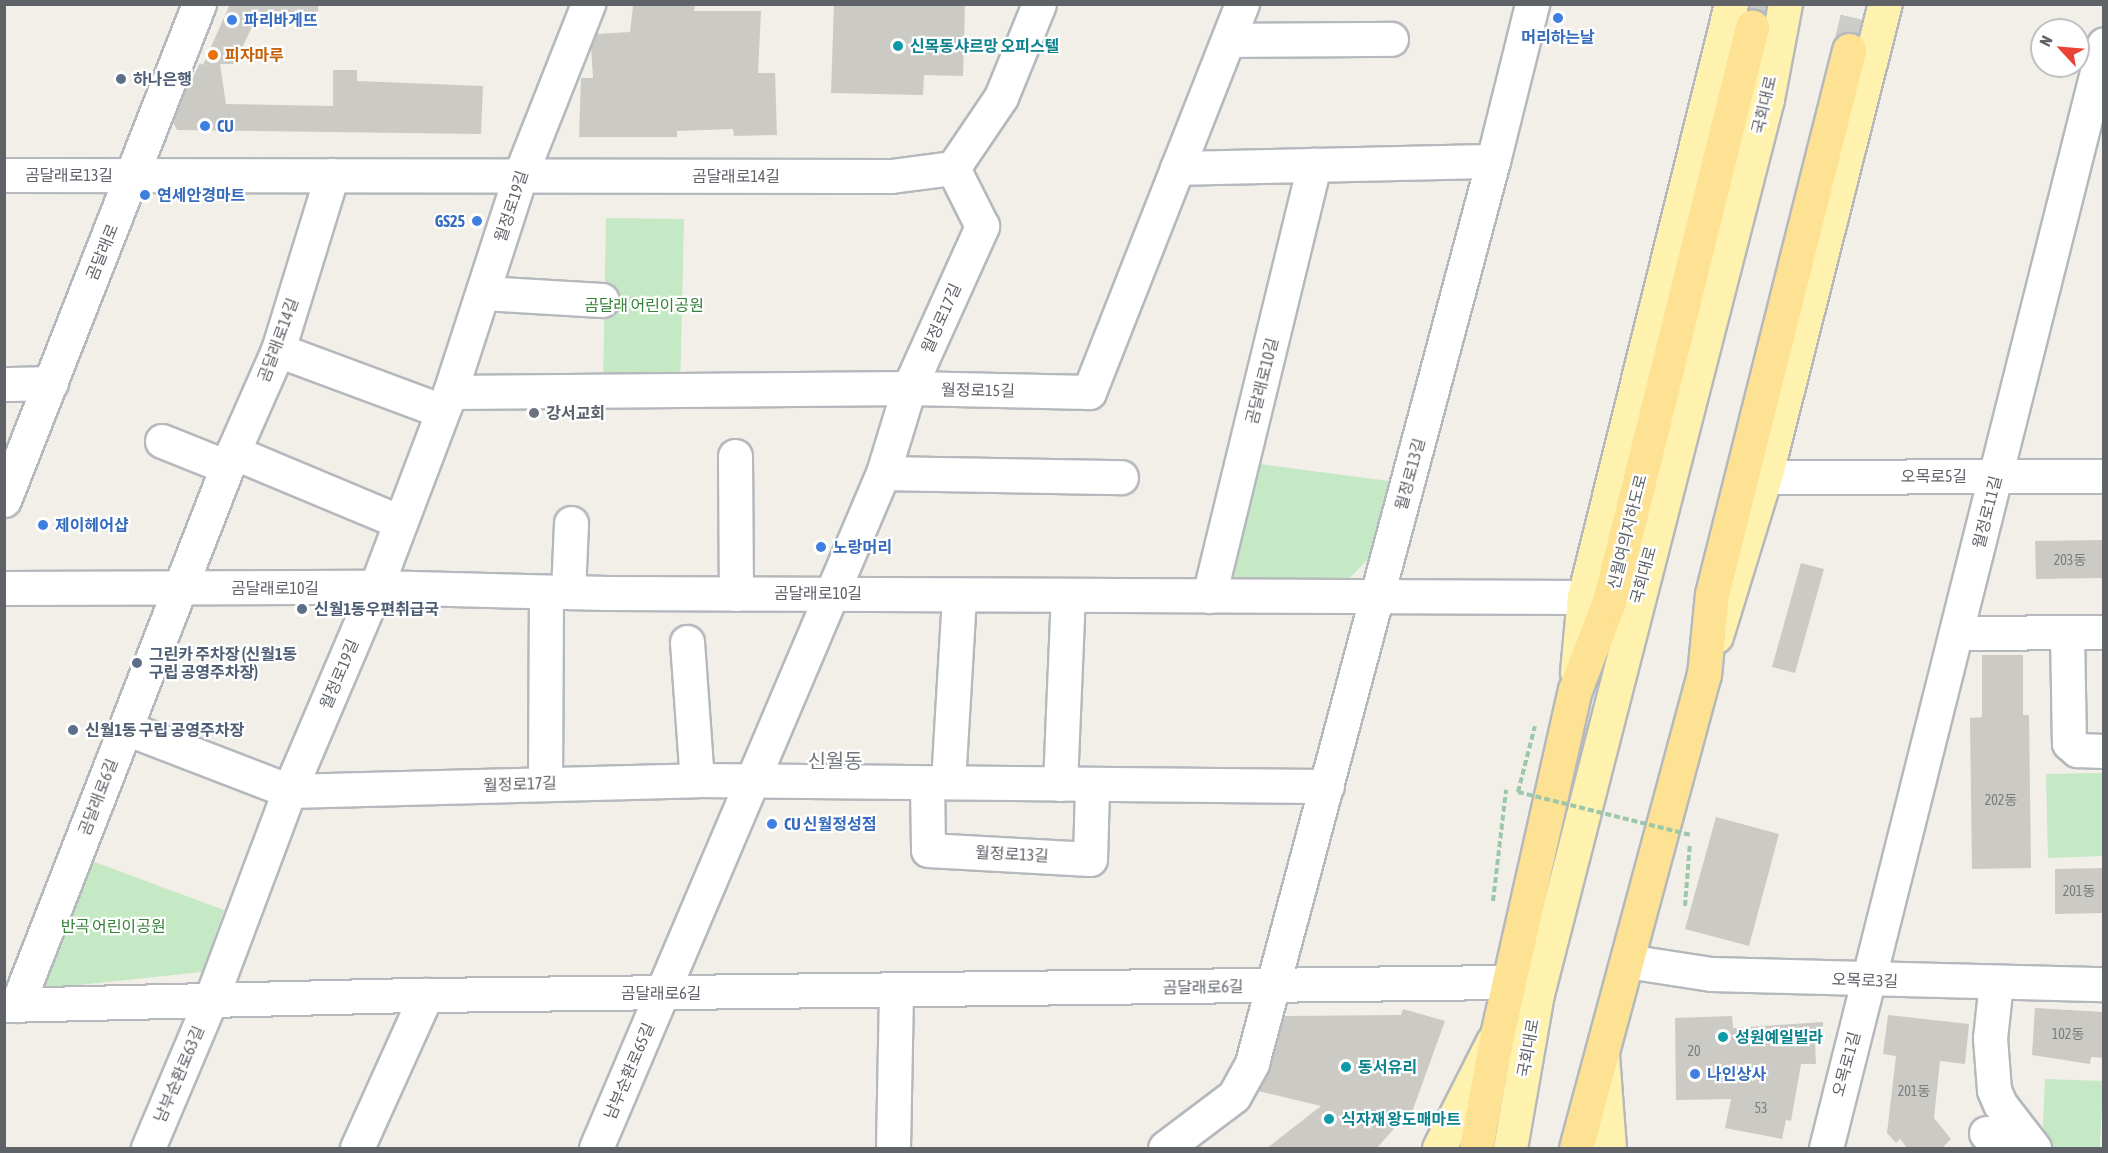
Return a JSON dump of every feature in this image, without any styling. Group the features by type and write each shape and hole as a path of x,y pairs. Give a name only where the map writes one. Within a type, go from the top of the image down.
{"highway":[{"name":"신월여의지하도로","path":"1476,1149 1497,1035 1575,690 1609,602 1742,16"},
{"path":"1576,1149 1704,675 1712,594 1849,50"}],"main road":[{"name":"국회대로","path":"1510,1149 1537,994 1764,110 1785,4"},
{"name":"국회대로","path":"1528,1149 1553,1000 1775,130 1800,4"},
{"path":"1704,675 1765,477 1885,4"},
{"path":"1575,690 1584,597 1742,16"},
{"path":"1439,1149 1497,1035"},
{"path":"1602,1054 1609,1149"}],"street":[{"name":"곰달래로","path":"4,500 199,4"},
{"name":"월정로19길","path":"211,999 289,791 376,587 446,402 520,176 588,4"},
{"path":"953,168 1001,97 1039,4"},
{"name":"월정로15길","path":"446,402 909,388 1089,392 1242,4"},
{"name":"월정로13길","path":"1165,1149 1234,1096 1244,1082 1274,985 1493,161 1532,4"},
{"path":"1228,40 1391,39"},
{"name":"월정로11길","path":"1868,980 2103,44"},
{"path":"1178,168 1493,161"},
{"name":"곰달래로10길","path":"1209,596 1314,165"},
{"name":"곰달래로14길","path":"133,175 891,176 953,168"},
{"name":"월정로17길","path":"661,993 883,474 909,388 982,226 953,168"},
{"name":"곰달래로13길","path":"4,175 133,175"},
{"name":"곰달래로14길","path":"179,588 230,459 278,350 332,175"},
{"path":"483,293 602,300"},
{"path":"278,350 446,402"},
{"path":"4,384 51,383"},
{"path":"162,441 230,459 400,522"},
{"path":"735,456 736,594"},
{"path":"883,474 1121,477"},
{"name":"오목로5길","path":"1765,477 2103,476"},
{"path":"545,784 557,592 571,523"},
{"name":"곰달래로10길","path":"4,588 376,587 736,594 832,592 959,595 1584,597"},
{"name":"곰달래로6길","path":"179,588 126,728 11,1005 426,995 896,992 1509,982"},
{"name":"월정로13길","path":"959,595 928,850 1090,859 1092,787"},
{"path":"1060,784 1068,595"},
{"path":"2067,632 2069,743 2077,750 2103,751"},
{"path":"1956,633 2103,632"},
{"path":"687,642 697,780"},
{"path":"126,728 289,791"},
{"name":"월정로17길","path":"289,791 697,780 752,781"},
{"path":"752,781 1060,784 1092,787 1327,786"},
{"name":"오목로3길","path":"1627,961 1711,974 1868,980 2103,984"},
{"name":"오목로1길","path":"1826,1149 1868,980"},
{"path":"1996,982 1990,1038 1994,1090 2000,1104 2034,1149"},
{"path":"893,1149 896,992"},
{"name":"남부순환로65길","path":"596,1149 661,993"},
{"path":"367,1146 426,995"},
{"name":"남부순환로63길","path":"147,1149 211,999"}],"path":[{"path":"1536,723 1518,792 1691,835 1685,906"},
{"path":"1493,901 1506,790"}],"green space":[{"name":"곰달래 어린이공원","path":"606,218 684,219 680,392 603,391"},
{"path":"1259,464 1389,481 1369,558 1346,582 1234,577"},
{"path":"2103,773 2103,856 2048,858 2046,774"},
{"name":"반곡 어린이공원","path":"81,857 224,910 202,972 31,990"},
{"path":"2045,1079 2103,1081 2100,1148 2042,1148"}],"building":[{"path":"230,4 318,4 318,19 253,25 234,64 220,64 226,104 333,106 333,70 357,70 357,81 483,86 481,134 177,130 173,122 180,103 200,63 203,65"},
{"name":"신목동샤르망 오피스텔","path":"834,4 965,4 963,76 924,75 923,95 831,93"},
{"path":"633,6 695,6 694,11 761,11 758,73 775,73 777,135 734,136 733,129 677,131 677,137 579,137 581,78 593,78 591,47 596,34 630,32"},
{"path":"2103,540 2103,578 2036,579 2035,541"},
{"path":"1801,563 1824,569 1795,673 1772,667"},
{"path":"1982,655 2023,655 2023,715 2029,715 2031,868 1972,869 1970,718 1982,717"},
{"path":"1716,817 1779,834 1749,946 1685,929"},
{"path":"2103,868 2103,913 2055,914 2055,869"},
{"path":"2035,1008 2103,1012 2103,1058 2091,1057 2090,1064 2032,1055"},
{"name":"동서유리","path":"1403,1009 1445,1021 1407,1126 1398,1124 1376,1149 1266,1149 1321,1106 1258,1091 1270,1068 1284,1016 1401,1015"},
{"path":"1888,1015 1969,1024 1965,1064 1940,1061 1934,1118 1951,1139 1941,1149 1908,1149 1900,1139 1896,1143 1887,1133 1896,1056 1883,1054"},
{"path":"1732,1016 1733,1028 1823,1022 1823,1041 1815,1041 1816,1064 1801,1064 1791,1121 1786,1120 1782,1139 1725,1128 1731,1099 1676,1100 1675,1018"}],"tunnel":[{"path":"1752,27 1758,4"},
{"path":"1849,50 1860,4"}],"place":[{"name":"머리하는날","path":"1558,18"},
{"name":"파리바게뜨","path":"232,20"},
{"name":"신목동샤르망 오피스텔","path":"898,46"},
{"name":"피자마루","path":"213,55"},
{"name":"하나은행","path":"121,79"},
{"name":"CU","path":"205,126"},
{"name":"연세안경마트","path":"145,195"},
{"name":"GS25","path":"477,221"},
{"name":"강서교회","path":"534,413"},
{"name":"제이헤어샵","path":"43,525"},
{"name":"노랑머리","path":"821,547"},
{"name":"신월1동우편취급국","path":"302,609"},
{"name":"그린카 주차장 (신월1동 구립 공영주차장)","path":"137,663"},
{"name":"신월1동 구립 공영주차장","path":"73,730"},
{"name":"CU 신월정성점","path":"772,824"},
{"name":"성원예일빌라","path":"1723,1037"},
{"name":"동서유리","path":"1346,1067"},
{"name":"나인상사","path":"1695,1074"},
{"name":"식자재 왕도매마트","path":"1329,1119"}],"district":[{"name":"신월동","path":"835,760"}]}
